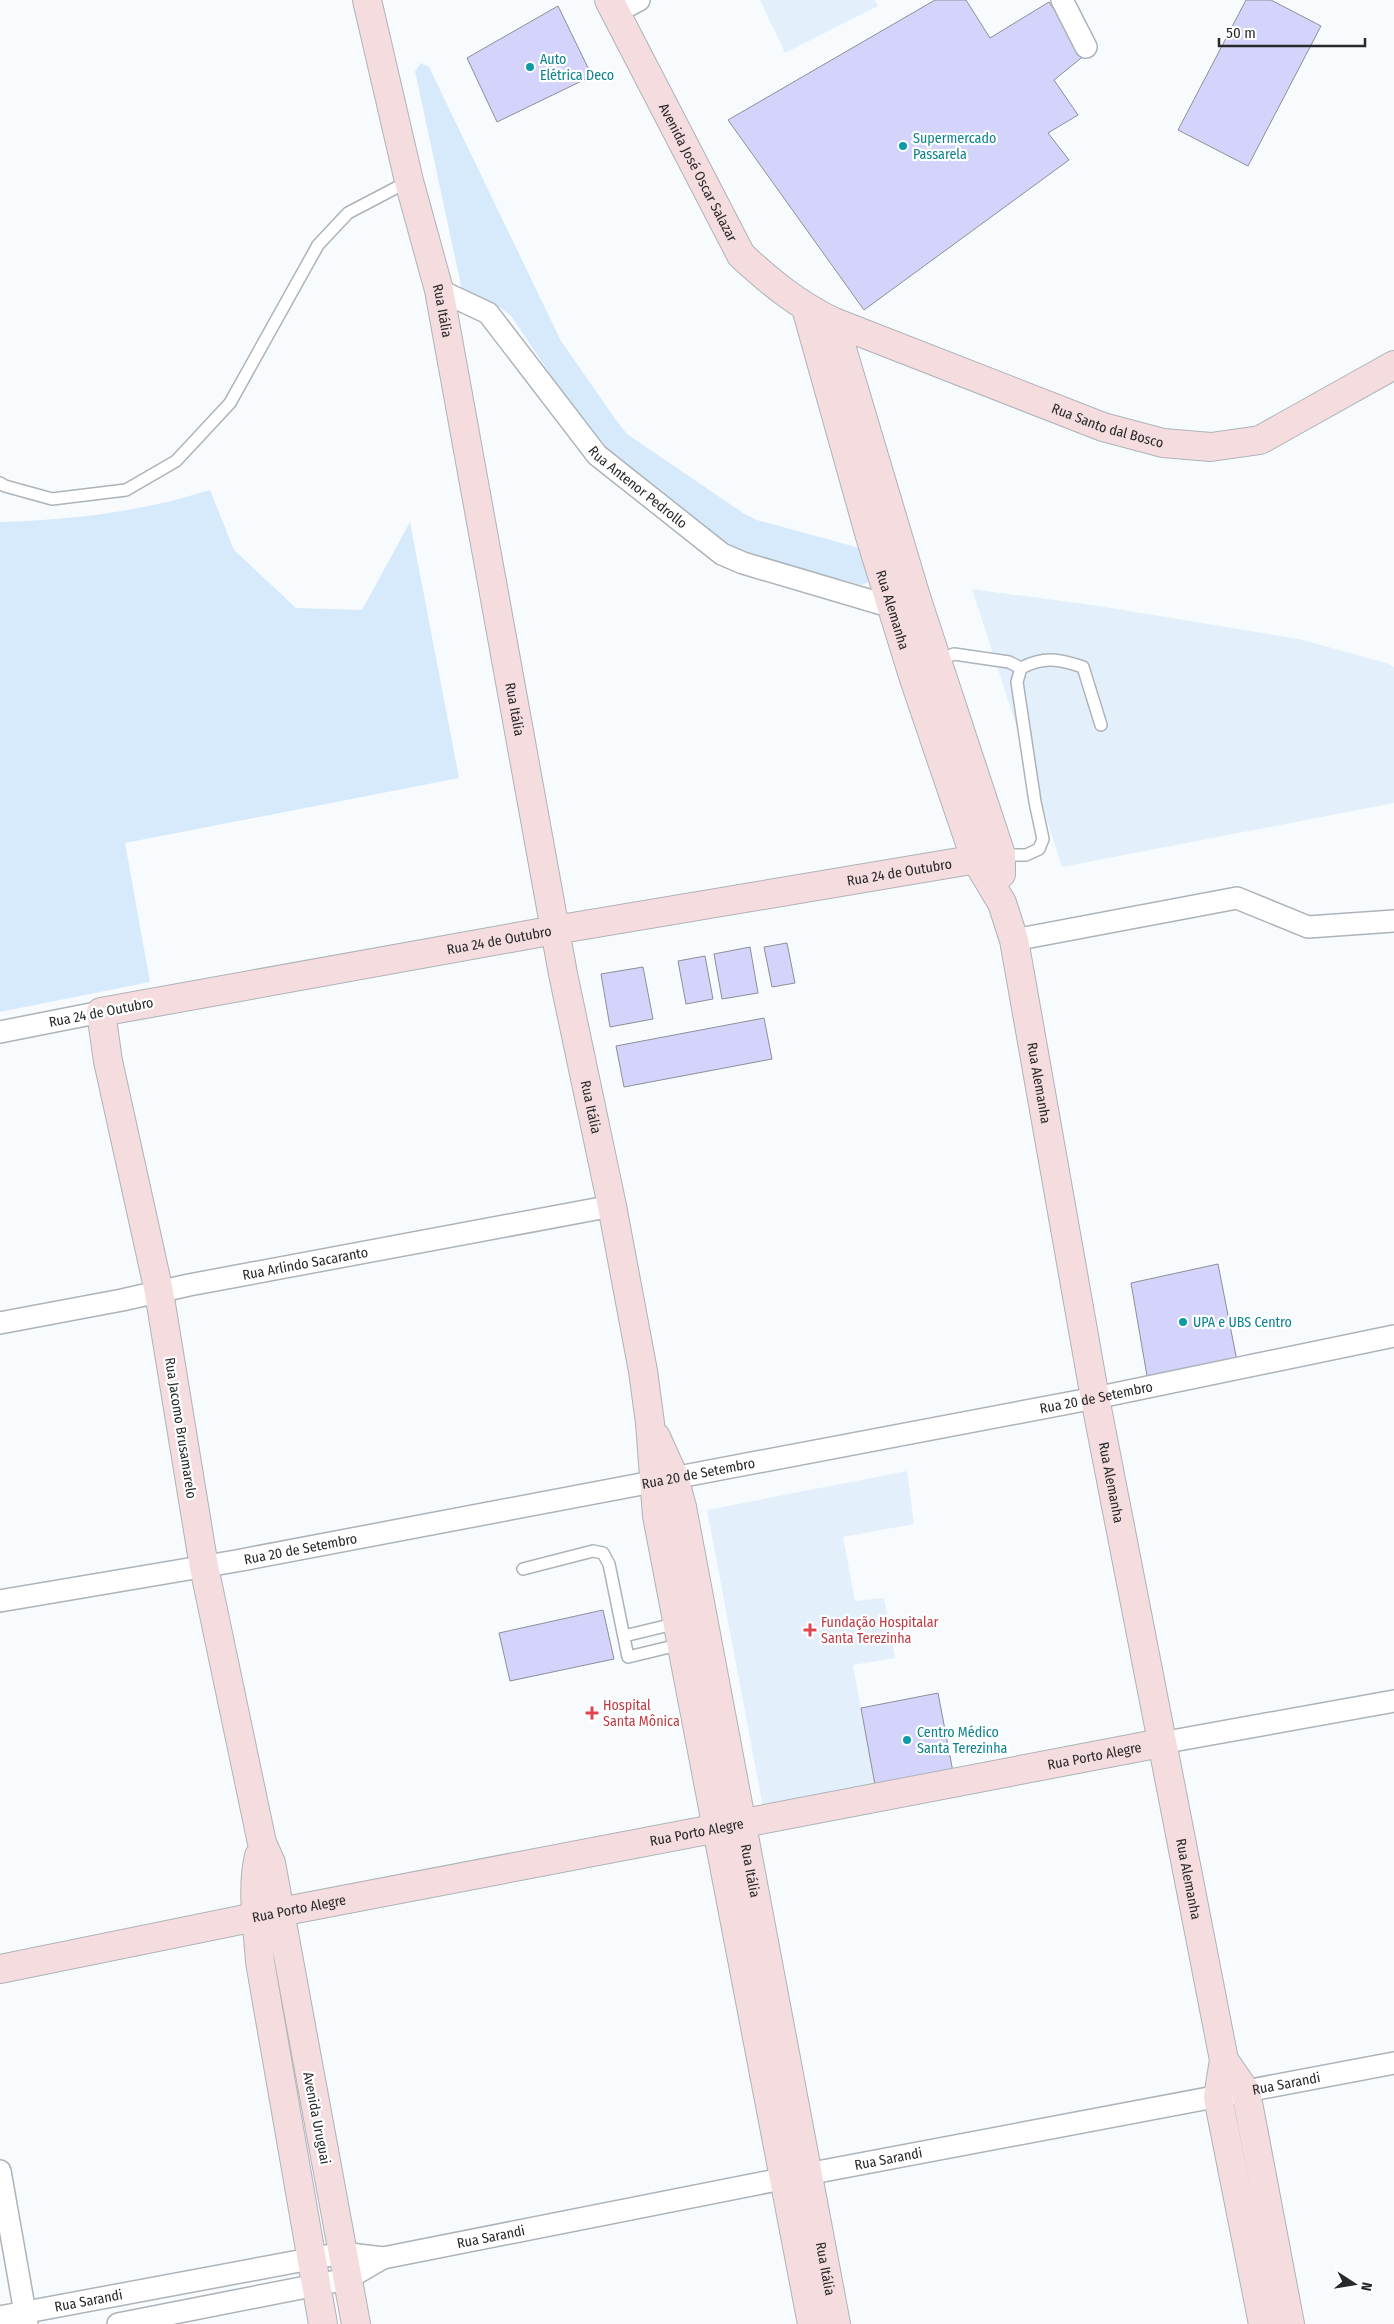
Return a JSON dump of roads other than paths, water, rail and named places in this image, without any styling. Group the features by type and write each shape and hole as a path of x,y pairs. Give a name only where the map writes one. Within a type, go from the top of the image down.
{"main road":[{"name":"Rua Itália","path":"366,0 409,181 438,290 556,930 612,1206 643,1371 650,1423 663,1479 682,1507 729,1825 796,2177 836,2324"},
{"name":"Avenida José Oscar Salazar","path":"621,4 741,255 773,285 820,315"},
{"name":"Rua Santo dal Bosco","path":"820,315 1103,427 1163,443 1211,447 1260,440 1394,365"},
{"name":"Rua Alemanha","path":"820,315 869,533 915,682 988,857"},
{"name":"Rua Alemanha","path":"820,315 938,660 988,857 1014,940 1095,1398 1224,2060 1218,2097 1263,2324"},
{"name":"Rua 24 de Outubro","path":"101,1012 556,930 988,857"},
{"name":"Rua Jacomo Brusamarelo","path":"101,1012 108,1061 159,1292 204,1567 262,1843 256,1865 268,1915"},
{"name":"Rua Itália","path":"663,1479 657,1516 680,1634 729,1825"},
{"name":"Rua Porto Alegre","path":"0,1969 729,1825 1161,1743"},
{"name":"Avenida Uruguai","path":"268,1915 318,2122 356,2324"},
{"name":"Avenida Uruguai","path":"268,1915 260,1962 323,2324"},
{"name":"Rua Alemanha","path":"1224,2060 1246,2092 1290,2324"},
{"path":"289,2130 318,2122"},
{"name":"Rua Itália","path":"796,2177 812,2324"}],"street":[{"path":"1062,0 1086,47"},
{"name":"Rua Antenor Pedrollo","path":"438,290 488,313 597,455 722,554 744,563 892,607"},
{"path":"1014,940 1237,898 1308,927 1394,921"},
{"name":"Rua 24 de Outubro","path":"0,1032 101,1012"},
{"name":"Rua Arlindo Sacaranto","path":"0,1323 612,1206"},
{"name":"Rua 20 de Setembro","path":"0,1601 204,1567 1095,1398 1394,1336"},
{"name":"Rua Porto Alegre","path":"1161,1743 1394,1701"},
{"name":"Rua Sarandi","path":"118,2324 316,2286 345,2266 383,2258 1394,2063"},
{"path":"0,2175 26,2319"},
{"name":"Rua Sarandi","path":"0,2317 26,2319 311,2258 345,2266"}],"lane":[{"path":"0,483 52,499 126,490 176,460 230,403 318,245 348,213 409,181"},
{"path":"915,682 938,660 954,654 1008,662 1021,668"},
{"path":"988,857 1026,854 1039,849 1043,839 1035,802 1016,682 1021,668 1036,660 1066,661 1083,667 1101,725"},
{"path":"523,1569 593,1551 603,1553 609,1564 628,1657 680,1634"},
{"path":"624,1636 680,1634"}],"place":[{"name":"Auto Elétrica Deco","path":"530,67"},
{"name":"Supermercado Passarela","path":"903,146"},
{"name":"UPA e UBS Centro","path":"1183,1322"},
{"name":"Fundação Hospitalar Santa Terezinha","path":"810,1630"},
{"name":"Hospital Santa Mônica","path":"592,1713"},
{"name":"Centro Médico Santa Terezinha","path":"907,1740"}]}
